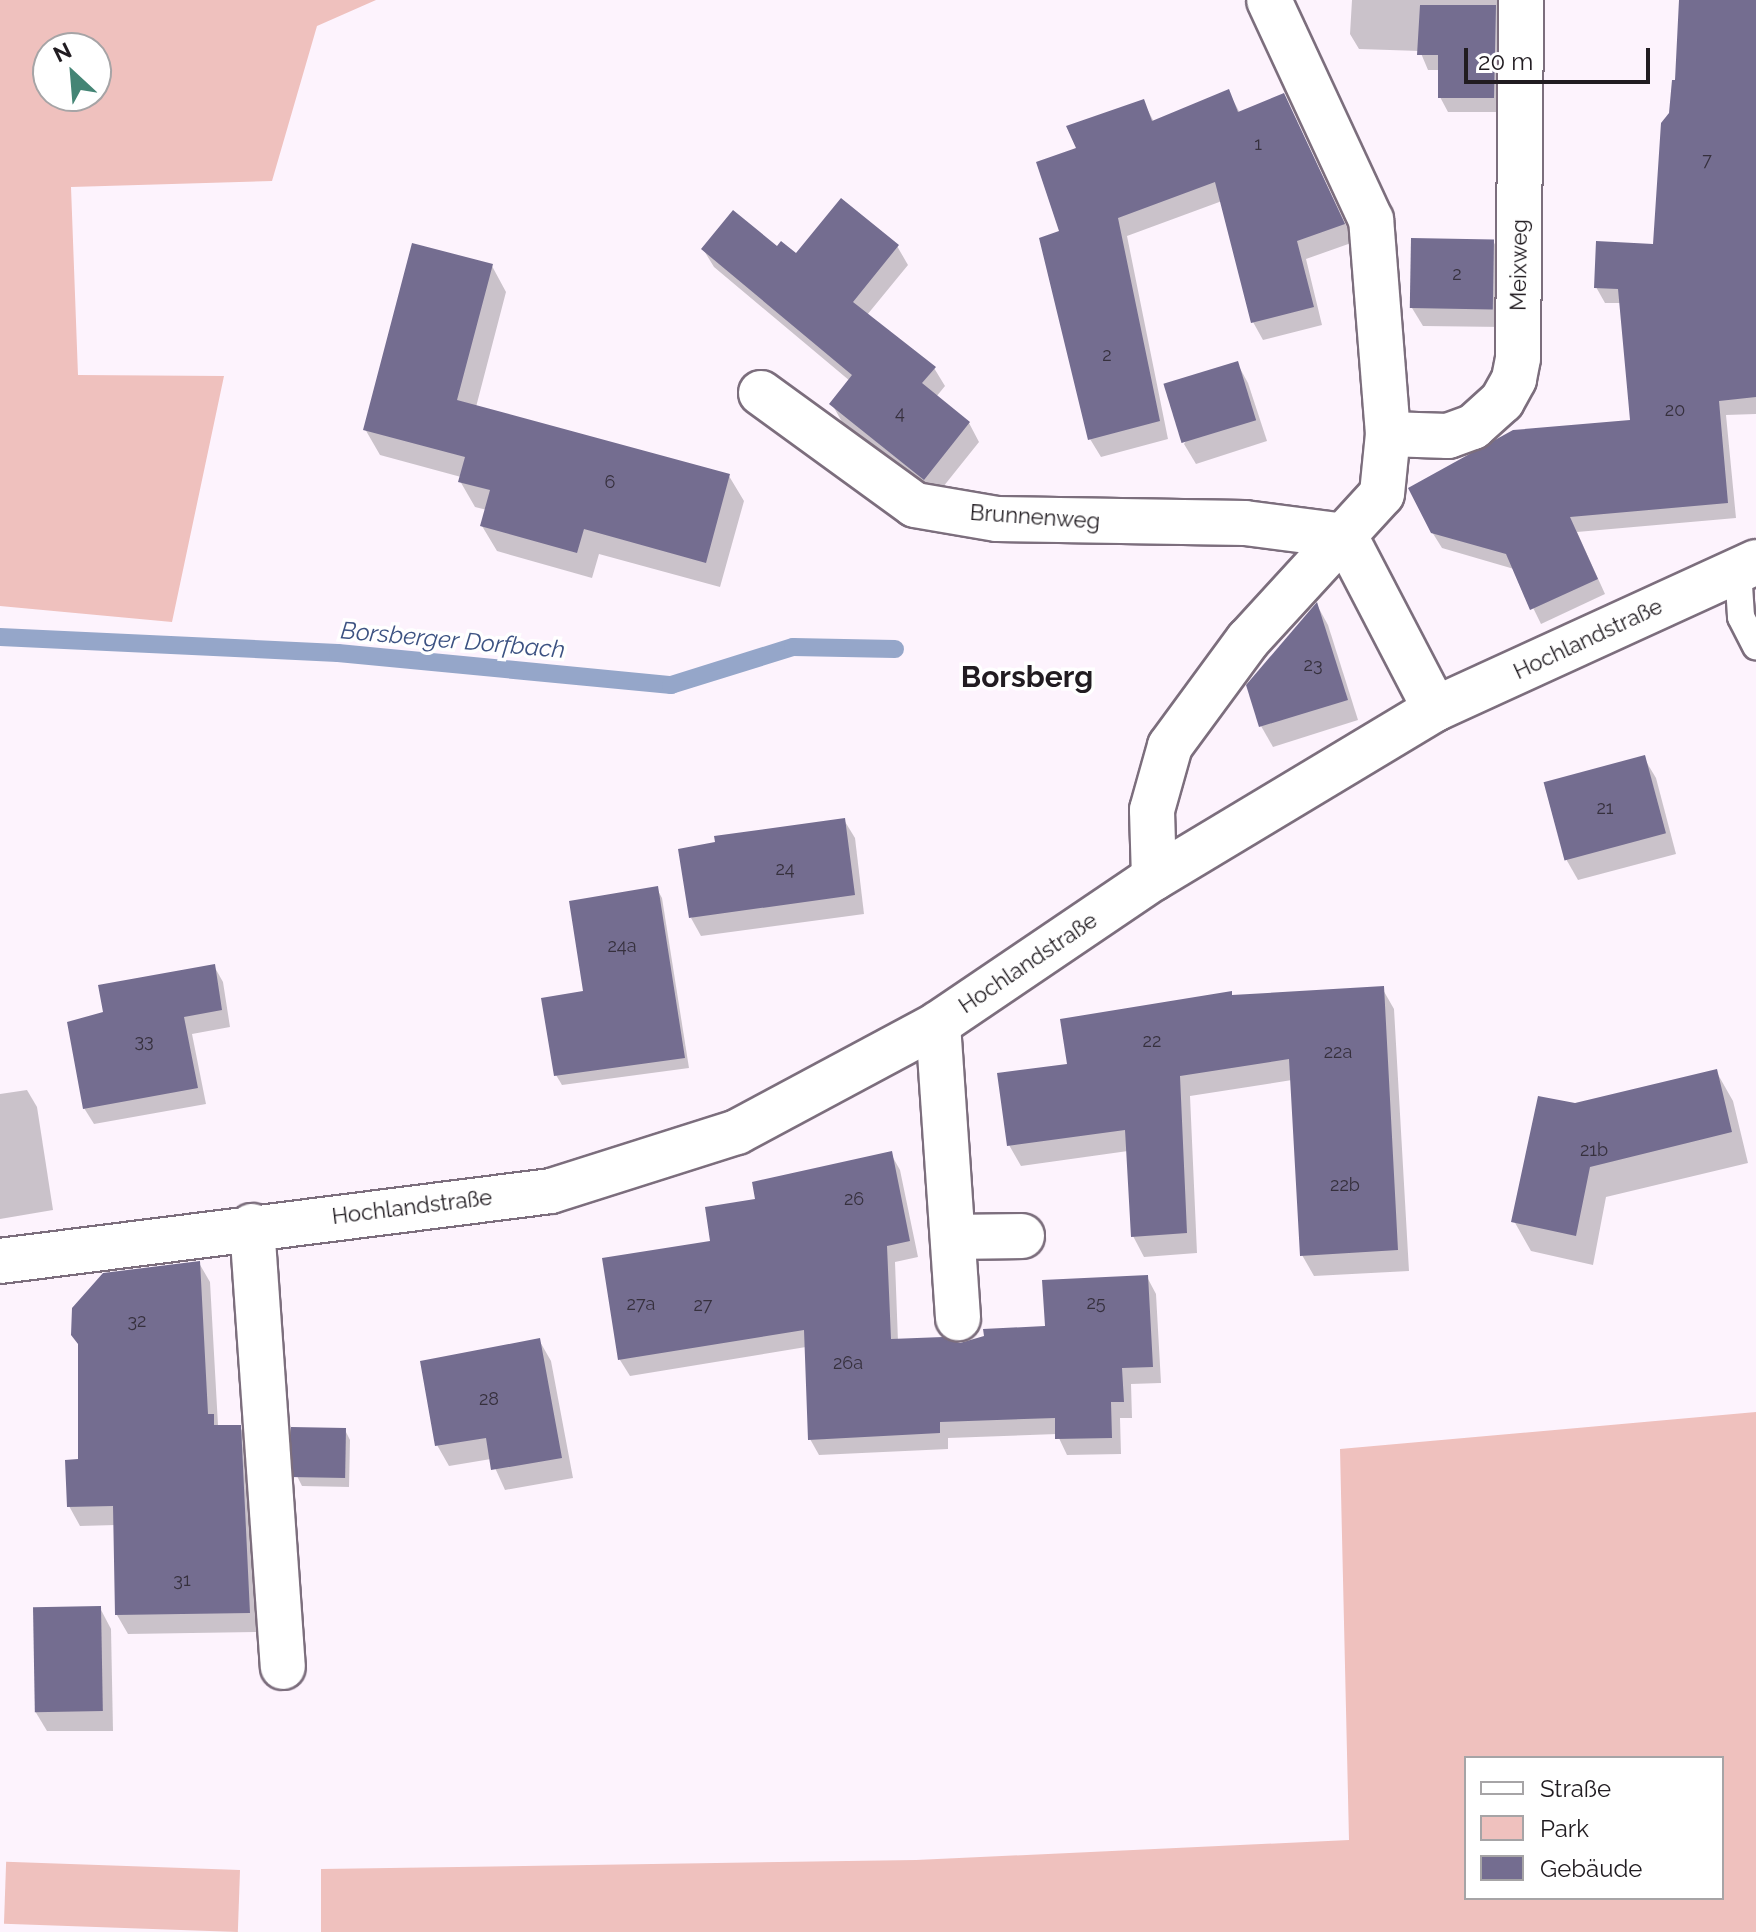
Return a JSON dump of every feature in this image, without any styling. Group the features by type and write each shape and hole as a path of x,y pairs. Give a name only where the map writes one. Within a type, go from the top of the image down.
{"street":[{"path":"1154,878 1152,810 1170,746 1248,640 1382,494 1388,434 1371,220 1269,0"},
{"name":"Meixweg","path":"1388,434 1448,436 1473,427 1502,401 1514,379 1518,358 1521,0"},
{"name":"Brunnenweg","path":"761,393 915,505 997,519 1245,523 1345,536"},
{"path":"1345,536 1435,709"},
{"name":"Hochlandstraße","path":"0,1261 252,1226 551,1191 737,1132 938,1024 1154,878 1435,709 1747,566"},
{"path":"938,1024 958,1318"},
{"path":"252,1226 283,1667"},
{"path":"954,1237 1022,1236"}],"lane":[{"path":"1747,566 1741,617 1756,646"}],"green space":[{"path":"0,0 376,0 317,26 272,181 71,187 78,375 224,376 172,622 0,606"},
{"path":"1756,1412 1756,1932 321,1932 321,1869 916,1860 1349,1840 1340,1449"},
{"path":"6,1862 240,1870 238,1932 4,1924"}],"building":[{"path":"1679,0 1756,0 1756,397 1719,401 1728,503 1570,517 1598,579 1530,610 1506,554 1431,533 1408,488 1513,430 1630,420 1618,289 1594,288 1596,241 1653,244 1661,123 1669,113 1672,80 1675,80"},
{"path":"1420,5 1496,5 1494,98 1438,98 1438,55 1417,55"},
{"path":"1229,89 1238,112 1284,93 1345,224 1297,241 1314,307 1251,323 1215,182 1118,218 1160,421 1088,440 1039,238 1059,231 1036,162 1076,148 1066,126 1144,99 1152,121"},
{"path":"841,198 899,245 853,302 936,367 922,383 970,422 924,480 829,404 852,375 701,249 733,210 777,246 781,241 796,253"},
{"path":"1411,238 1494,239 1493,309 1410,308"},
{"path":"412,243 493,264 457,400 730,474 706,563 584,529 577,553 480,526 490,490 458,482 465,457 363,430"},
{"path":"1238,361 1256,420 1182,443 1163,384"},
{"path":"1317,602 1348,700 1259,727 1246,685"},
{"path":"1645,755 1666,833 1565,860 1544,782"},
{"path":"845,818 855,895 689,918 678,849 715,842 714,836"},
{"path":"658,886 685,1058 554,1076 541,998 583,991 569,901"},
{"path":"215,964 222,1010 184,1017 198,1088 83,1109 67,1022 103,1012 98,985"},
{"path":"1384,986 1398,1250 1300,1256 1289,1059 1180,1076 1187,1233 1131,1237 1125,1130 1007,1146 997,1073 1067,1064 1060,1019 1232,991 1232,995"},
{"path":"1717,1069 1732,1132 1590,1167 1576,1236 1511,1222 1538,1096 1575,1103"},
{"path":"892,1151 910,1241 887,1246 891,1339 943,1337 960,1343 984,1336 983,1329 1045,1326 1042,1280 1148,1275 1153,1367 1122,1368 1124,1402 1111,1402 1112,1438 1055,1439 1055,1418 940,1422 940,1433 808,1440 804,1330 618,1360 602,1258 710,1241 705,1207 755,1199 752,1182"},
{"path":"200,1261 208,1414 214,1414 214,1425 241,1425 250,1613 115,1615 113,1506 67,1507 65,1460 78,1459 78,1344 71,1335 72,1308 103,1273"},
{"path":"540,1338 562,1458 491,1470 486,1438 435,1446 420,1361"},
{"path":"291,1427 346,1428 345,1478 290,1477"},
{"path":"101,1606 103,1711 35,1712 33,1607"}],"waterway":[{"name":"Borsberger Dorfbach","path":"0,637 338,653 671,685 793,647 895,649"}],"district":[{"name":"Borsberg","path":"1027,677"}]}
